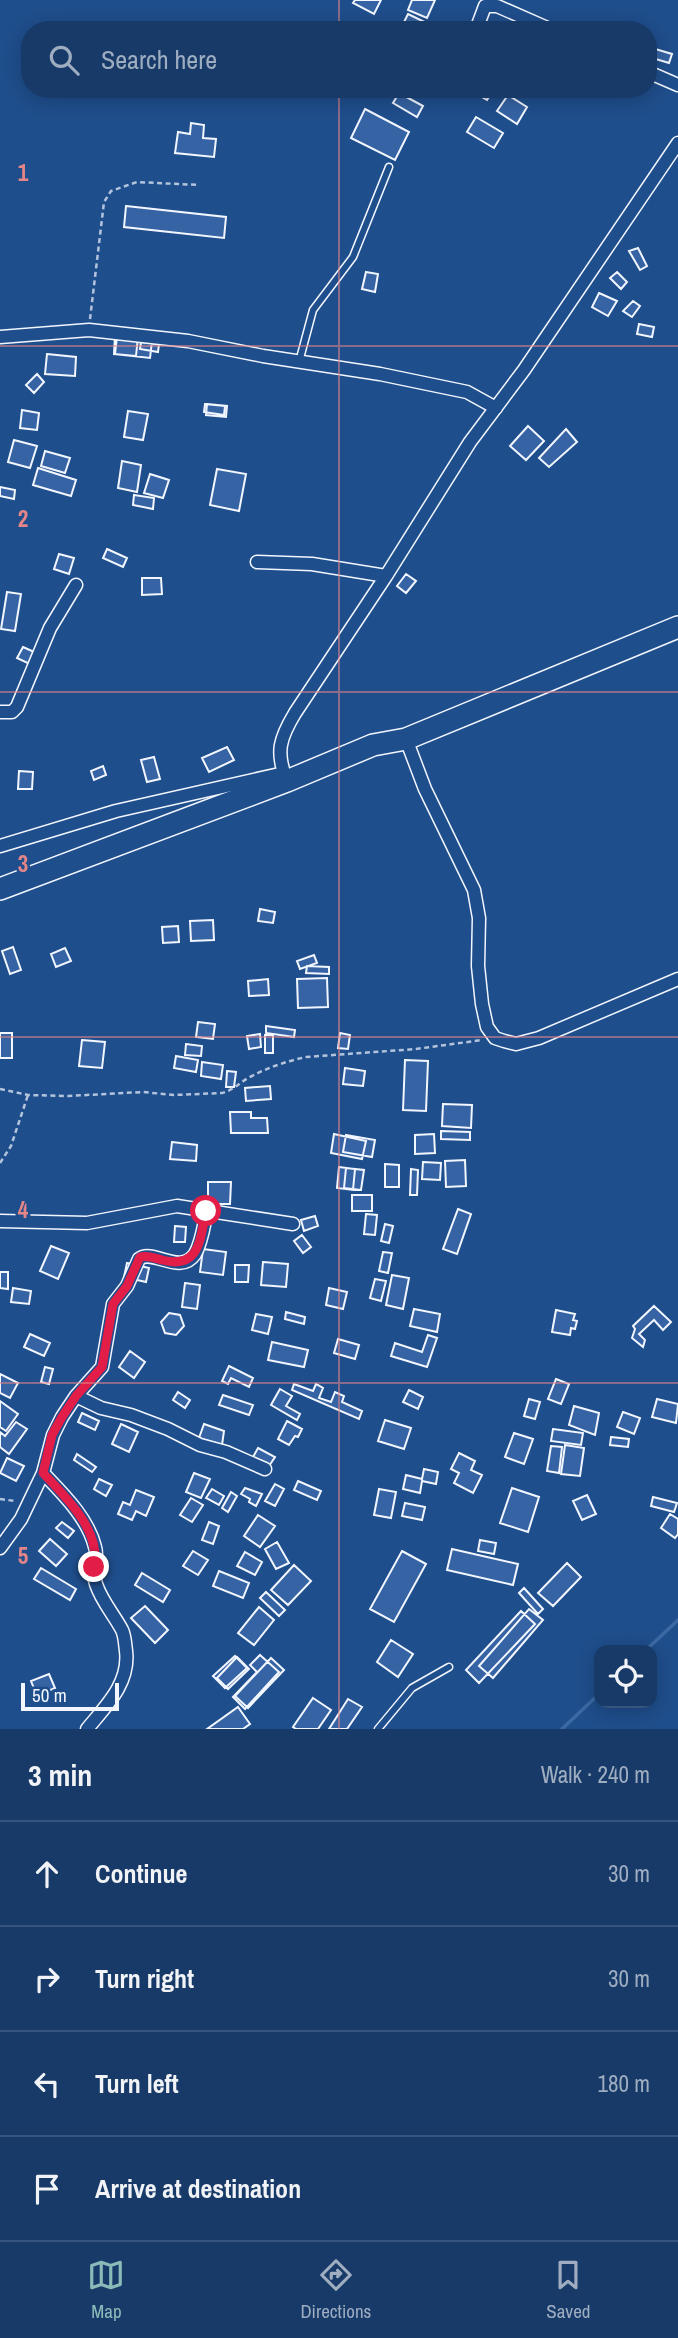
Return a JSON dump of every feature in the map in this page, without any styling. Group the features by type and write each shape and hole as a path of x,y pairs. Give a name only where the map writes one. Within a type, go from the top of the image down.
{"highway":[{"path":"0,889 286,777 373,745 407,739 678,627"}],"street":[{"path":"479,21 485,6 497,6 531,21"},
{"path":"657,76 678,85"},
{"path":"0,846 116,811 286,777 280,745 295,713 386,576 470,442 678,143"},
{"path":"0,337 89,330 188,341 467,392 496,408"},
{"path":"257,562 312,564 386,576"},
{"path":"0,712 12,712 17,707 50,628 76,585"},
{"path":"407,739 425,789 474,890 479,918 478,966 482,1004 487,1027 495,1038 516,1044 539,1038 678,979"},
{"path":"0,1221 78,1224 177,1206 293,1224"},
{"path":"0,1548 21,1519 43,1473 52,1435 76,1396 102,1367 113,1304 127,1286 140,1257 174,1262 192,1258 198,1247 206,1211"},
{"path":"76,1396 101,1408 131,1415 168,1429 200,1445 226,1452 265,1469"},
{"path":"43,1473 71,1504 85,1525 97,1556 94,1579 97,1588 124,1633 127,1662 119,1689 87,1729"}],"lane":[{"path":"299,362 313,310 353,257 389,167"},
{"path":"378,1729 412,1688 449,1667"}],"path":[{"path":"89,330 104,202 111,191 137,182 200,185"},
{"path":"0,1089 28,1095 222,1093 229,1092 249,1077 306,1057 416,1049 495,1038"},
{"path":"0,1163 11,1146 28,1095"}],"building":[{"path":"355,0 381,0 374,14 353,3"},
{"path":"412,0 435,0 427,18 408,10"},
{"path":"408,14 422,21 404,21"},
{"path":"657,50 672,54 669,63 657,59"},
{"path":"396,98 408,98 423,106 417,117 393,103"},
{"path":"506,98 513,98 527,107 517,124 497,111"},
{"path":"365,109 409,132 395,160 351,138"},
{"path":"476,117 503,133 494,148 467,132"},
{"path":"191,123 204,125 203,138 216,139 214,157 175,153 178,132 190,134"},
{"path":"126,206 226,217 224,238 124,227"},
{"path":"638,248 647,266 640,270 629,251"},
{"path":"366,272 378,274 375,292 362,289"},
{"path":"617,272 627,282 621,289 610,278"},
{"path":"599,293 617,301 608,316 592,307"},
{"path":"633,301 640,306 632,317 623,311"},
{"path":"639,324 654,327 652,337 637,334"},
{"path":"115,335 138,337 136,356 114,354"},
{"path":"117,337 152,341 150,358 115,354"},
{"path":"141,342 159,344 158,352 140,349"},
{"path":"47,354 76,357 75,376 45,374"},
{"path":"37,374 44,382 34,393 26,385"},
{"path":"205,404 225,406 224,415 204,412"},
{"path":"207,404 227,406 226,417 206,415"},
{"path":"22,410 39,413 37,430 20,428"},
{"path":"128,411 148,414 143,440 124,437"},
{"path":"528,426 544,441 526,460 510,446"},
{"path":"566,429 577,442 549,467 539,458"},
{"path":"14,440 37,446 30,468 8,462"},
{"path":"45,451 70,458 65,473 41,466"},
{"path":"122,461 141,465 137,492 118,488"},
{"path":"38,468 76,480 71,496 33,485"},
{"path":"217,469 246,474 239,511 210,505"},
{"path":"150,474 169,480 163,498 144,493"},
{"path":"0,487 15,490 14,499 0,496"},
{"path":"134,495 154,498 153,509 133,505"},
{"path":"107,549 127,558 123,567 103,558"},
{"path":"59,554 74,558 69,574 54,569"},
{"path":"406,574 416,581 406,593 397,586"},
{"path":"142,578 161,578 162,594 142,595"},
{"path":"7,592 21,594 15,631 1,629"},
{"path":"23,647 41,655 36,667 17,658"},
{"path":"227,747 234,760 209,772 202,758"},
{"path":"154,757 160,779 147,782 141,760"},
{"path":"103,766 106,775 94,780 91,771"},
{"path":"19,771 33,772 32,789 18,789"},
{"path":"260,909 275,912 273,923 258,921"},
{"path":"213,920 214,940 191,941 190,921"},
{"path":"178,926 179,942 163,943 162,927"},
{"path":"13,947 21,970 10,974 2,951"},
{"path":"65,948 71,961 56,967 51,954"},
{"path":"314,955 317,963 300,969 297,961"},
{"path":"307,966 329,967 329,974 306,973"},
{"path":"327,978 328,1007 298,1008 297,979"},
{"path":"268,979 269,995 249,996 248,981"},
{"path":"198,1022 215,1024 213,1039 196,1037"},
{"path":"266,1026 295,1030 294,1037 266,1033"},
{"path":"0,1033 12,1033 12,1058 0,1058"},
{"path":"340,1033 350,1035 348,1049 338,1048"},
{"path":"260,1034 261,1047 249,1049 247,1036"},
{"path":"265,1035 273,1035 273,1053 265,1053"},
{"path":"82,1040 105,1042 102,1068 79,1066"},
{"path":"186,1044 202,1046 201,1056 185,1055"},
{"path":"176,1056 198,1060 196,1072 174,1068"},
{"path":"405,1060 428,1061 426,1111 403,1110"},
{"path":"202,1062 223,1065 221,1079 201,1076"},
{"path":"345,1068 365,1071 363,1086 343,1084"},
{"path":"227,1071 236,1072 234,1087 226,1087"},
{"path":"270,1086 271,1099 246,1101 245,1088"},
{"path":"443,1104 472,1105 471,1128 442,1126"},
{"path":"230,1112 251,1112 251,1118 267,1118 268,1133 231,1133"},
{"path":"441,1131 470,1132 470,1140 441,1139"},
{"path":"334,1134 366,1141 362,1159 331,1153"},
{"path":"434,1134 435,1153 415,1154 415,1135"},
{"path":"346,1135 375,1140 372,1157 343,1152"},
{"path":"172,1142 197,1145 196,1161 170,1159"},
{"path":"465,1160 466,1186 446,1187 445,1161"},
{"path":"423,1162 441,1163 440,1180 422,1179"},
{"path":"385,1164 399,1165 399,1187 385,1187"},
{"path":"339,1167 355,1169 353,1190 337,1188"},
{"path":"346,1168 364,1170 361,1190 344,1188"},
{"path":"411,1169 418,1170 417,1195 410,1195"},
{"path":"208,1182 231,1182 230,1204 208,1204"},
{"path":"352,1195 372,1195 372,1211 352,1211"},
{"path":"458,1209 471,1214 457,1254 443,1249"},
{"path":"366,1214 377,1215 375,1235 364,1234"},
{"path":"315,1216 318,1226 304,1231 301,1220"},
{"path":"385,1224 393,1226 389,1243 381,1241"},
{"path":"175,1226 186,1227 185,1242 174,1242"},
{"path":"302,1235 311,1247 303,1253 294,1241"},
{"path":"51,1246 69,1253 58,1279 40,1271"},
{"path":"203,1249 226,1252 223,1275 200,1272"},
{"path":"383,1252 392,1253 388,1273 379,1271"},
{"path":"263,1262 288,1264 286,1287 261,1285"},
{"path":"127,1263 149,1268 146,1282 124,1277"},
{"path":"235,1265 249,1265 248,1282 235,1282"},
{"path":"0,1272 8,1272 8,1289 0,1288"},
{"path":"392,1275 409,1278 403,1309 386,1305"},
{"path":"375,1279 386,1281 381,1301 370,1298"},
{"path":"185,1283 200,1285 197,1309 182,1307"},
{"path":"13,1288 31,1291 29,1304 11,1302"},
{"path":"329,1288 347,1292 343,1309 326,1305"},
{"path":"654,1306 671,1322 663,1330 654,1320 639,1334 645,1340 643,1347 632,1338 635,1329 633,1326"},
{"path":"414,1309 440,1314 437,1332 410,1326"},
{"path":"556,1310 575,1314 573,1320 577,1321 575,1329 571,1328 570,1335 552,1332"},
{"path":"286,1312 305,1317 304,1324 285,1319"},
{"path":"169,1313 180,1315 184,1326 176,1335 165,1333 161,1322"},
{"path":"256,1314 272,1317 268,1334 252,1330"},
{"path":"30,1334 50,1343 44,1356 24,1347"},
{"path":"428,1335 437,1338 427,1367 391,1356 395,1343 422,1352"},
{"path":"338,1339 359,1345 355,1359 334,1353"},
{"path":"272,1342 308,1350 304,1367 268,1360"},
{"path":"130,1351 145,1362 134,1378 119,1367"},
{"path":"229,1366 253,1378 249,1387 231,1378 228,1384 222,1381"},
{"path":"45,1367 53,1369 49,1384 41,1382"},
{"path":"0,1374 18,1383 10,1398 0,1393"},
{"path":"556,1379 569,1384 561,1404 548,1399"},
{"path":"294,1384 313,1391 316,1384 323,1388 319,1398 331,1402 335,1392 344,1396 342,1402 362,1411 359,1419 292,1390"},
{"path":"280,1389 292,1396 286,1406 300,1414 297,1420 271,1405"},
{"path":"409,1390 423,1397 418,1409 403,1402"},
{"path":"178,1392 190,1400 185,1408 173,1400"},
{"path":"223,1395 253,1405 249,1415 219,1405"},
{"path":"529,1399 540,1402 535,1419 524,1416"},
{"path":"657,1399 678,1404 676,1423 652,1417"},
{"path":"0,1401 18,1414 6,1431 0,1427"},
{"path":"574,1406 599,1413 595,1435 569,1425"},
{"path":"623,1412 640,1418 634,1434 617,1427"},
{"path":"82,1413 99,1421 95,1430 78,1422"},
{"path":"385,1420 411,1428 404,1449 378,1441"},
{"path":"287,1421 302,1429 289,1445 278,1439"},
{"path":"16,1422 27,1429 9,1454 0,1447 0,1432 5,1436"},
{"path":"121,1424 138,1432 129,1452 112,1444"},
{"path":"204,1424 224,1431 222,1445 199,1438"},
{"path":"553,1429 583,1433 581,1445 551,1441"},
{"path":"514,1433 533,1439 524,1464 505,1457"},
{"path":"611,1437 629,1439 628,1447 610,1445"},
{"path":"565,1445 584,1448 580,1476 561,1474"},
{"path":"551,1446 562,1447 559,1473 547,1471"},
{"path":"258,1448 275,1457 269,1466 253,1457"},
{"path":"459,1453 475,1461 471,1470 482,1475 473,1493 454,1483 459,1473 451,1469"},
{"path":"77,1454 96,1467 92,1472 74,1460"},
{"path":"7,1458 24,1466 16,1481 0,1473"},
{"path":"424,1469 438,1472 436,1484 422,1481 420,1493 403,1489 406,1475 422,1479"},
{"path":"194,1473 210,1479 201,1498 186,1492"},
{"path":"99,1479 112,1485 106,1496 94,1489"},
{"path":"298,1481 321,1491 317,1500 294,1490"},
{"path":"275,1484 284,1489 275,1506 265,1501"},
{"path":"245,1488 262,1494 256,1506 241,1494"},
{"path":"512,1488 539,1497 528,1532 500,1523"},
{"path":"212,1489 224,1496 219,1505 206,1498"},
{"path":"379,1489 396,1492 391,1518 374,1515"},
{"path":"136,1490 154,1497 146,1516 136,1511 132,1520 118,1514 123,1502 130,1505"},
{"path":"231,1492 237,1496 228,1512 222,1508"},
{"path":"587,1495 596,1514 582,1520 573,1501"},
{"path":"653,1497 677,1503 674,1512 651,1506"},
{"path":"191,1498 203,1505 192,1522 180,1515"},
{"path":"405,1503 425,1507 422,1520 402,1516"},
{"path":"670,1514 678,1519 678,1534 675,1538 661,1528"},
{"path":"258,1515 275,1526 260,1547 244,1536"},
{"path":"62,1522 74,1531 68,1538 56,1528"},
{"path":"209,1522 219,1526 213,1544 202,1540"},
{"path":"50,1539 67,1554 56,1566 39,1551"},
{"path":"480,1540 496,1543 494,1554 478,1551"},
{"path":"277,1542 289,1563 276,1569 265,1549"},
{"path":"452,1549 518,1564 513,1585 447,1570"},
{"path":"193,1551 208,1560 198,1575 183,1566"},
{"path":"402,1551 426,1564 394,1622 370,1609"},
{"path":"245,1552 262,1562 255,1575 237,1566"},
{"path":"567,1563 581,1577 553,1606 538,1593"},
{"path":"294,1565 311,1581 288,1605 271,1590"},
{"path":"41,1568 76,1589 70,1600 34,1579"},
{"path":"219,1571 249,1583 243,1598 213,1586"},
{"path":"142,1573 170,1590 163,1602 135,1585"},
{"path":"524,1588 543,1609 538,1614 519,1593"},
{"path":"266,1592 285,1610 279,1616 260,1598"},
{"path":"145,1606 168,1630 155,1643 131,1618"},
{"path":"259,1607 274,1620 254,1645 238,1633"},
{"path":"529,1609 543,1620 493,1678 479,1666"},
{"path":"521,1611 535,1624 479,1683 466,1670"},
{"path":"391,1640 413,1654 398,1677 377,1662"},
{"path":"260,1655 279,1672 245,1709 233,1697 257,1672 250,1665"},
{"path":"235,1656 247,1668 225,1688 213,1676"},
{"path":"237,1657 249,1669 228,1689 217,1678"},
{"path":"271,1658 284,1670 248,1708 235,1696"},
{"path":"49,1674 55,1688 37,1696 31,1681"},
{"path":"313,1698 331,1710 318,1729 296,1729 293,1727"},
{"path":"348,1699 362,1707 347,1729 329,1729"},
{"path":"238,1707 250,1724 243,1729 207,1729"}],"waterway":[{"path":"651,1645 678,1620"},
{"path":"562,1729 594,1699"}],"route":[{"path":"94,1567 97,1556 95,1546 85,1525 71,1504 43,1473 52,1435 76,1396 102,1367 113,1304 127,1286 140,1257 144,1255 174,1262 192,1258 198,1247 206,1211"}]}
